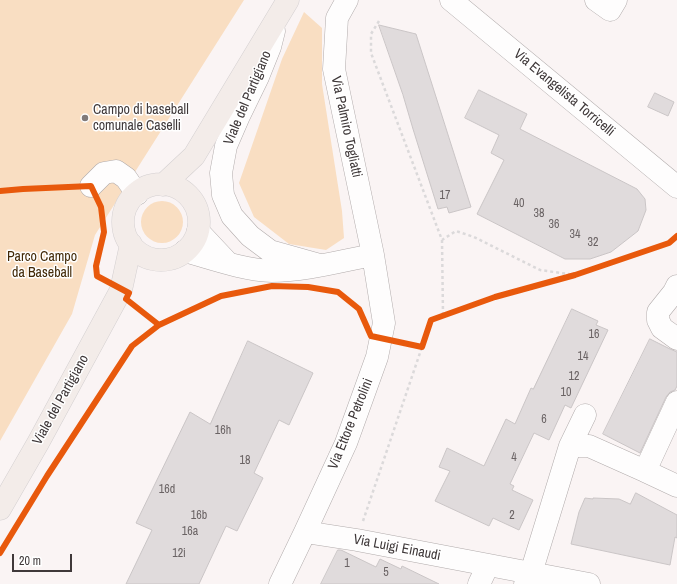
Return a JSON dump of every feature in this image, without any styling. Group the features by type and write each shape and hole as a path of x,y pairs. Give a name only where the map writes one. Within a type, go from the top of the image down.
{"main road":[{"name":"Viale del Partigiano","path":"163,185 194,156 288,0"},
{"path":"187,196 194,156"},
{"path":"163,185 172,186 183,192 192,200 198,212 199,224 197,236 190,247 180,255 169,259 156,260 145,256 134,249 127,239 124,227 124,215 129,203 137,194 147,187 163,185"},
{"path":"121,290 131,244"},
{"path":"121,290 156,260"},
{"name":"Viale del Partigiano","path":"0,509 38,443 121,290"}],"street":[{"name":"Via Palmiro Togliatti","path":"348,0 337,18 334,69 373,254"},
{"name":"Via Evangelista Torricelli","path":"450,0 677,187"},
{"path":"596,0 610,10 616,0"},
{"name":"Viale del Partigiano","path":"276,20 270,47 258,77 226,146 221,173 223,194 232,216 250,236 270,250 320,265"},
{"path":"91,186 104,173 116,171 126,178 137,194"},
{"path":"198,231 228,263"},
{"path":"185,251 250,268 272,270 301,269 373,254"},
{"name":"Via Ettore Petrolini","path":"280,584 346,443 377,357 384,323 373,254"},
{"path":"677,286 658,312 658,320 662,328 677,339"},
{"path":"645,471 677,402"},
{"path":"528,578 570,446 585,415"},
{"path":"570,446 589,446 677,486"},
{"name":"Via Luigi Einaudi","path":"305,532 357,540 484,575 590,584"}],"path":[{"path":"379,21 371,34 371,53 442,240 440,316 450,313"},
{"path":"442,240 456,231 474,237 540,270 575,275"},
{"path":"560,279 582,273"},
{"path":"357,540 424,340"},
{"path":"415,346 422,347"}],"green space":[{"name":"Campo di baseball comunale Caselli","path":"0,0 244,0 95,235 72,314 0,441"},
{"path":"304,12 322,28 322,84 342,211 344,238 326,250 289,244 254,217 239,183 282,59"},
{"path":"158,201 166,201 174,204 180,210 183,222 180,234 174,240 166,243 158,243 150,240 144,234 141,226 141,218 144,210 150,204"}],"building":[{"path":"379,25 416,34 471,207 449,213 447,207 438,209 403,95"},
{"path":"479,90 527,114 520,129 637,189 645,199 646,210 638,231 611,252 590,259 565,259 477,214 504,160 491,153 499,135 465,118"},
{"path":"655,93 674,102 668,116 648,107"},
{"path":"572,309 598,321 596,325 608,330 571,408 565,405 549,440 534,433 510,484 514,486 512,490 533,500 519,530 493,518 489,526 435,501 450,471 439,467 447,448 484,466 506,419 515,424 531,388 533,389"},
{"path":"650,339 677,352 677,386 675,390 670,392 666,397 640,453 603,434"},
{"path":"248,341 313,373 289,425 279,420 254,473 263,478 237,531 226,526 199,584 126,584 152,530 136,523 190,412 210,424"},
{"path":"636,493 677,515 677,538 675,537 670,565 571,544 579,512 585,498 619,499 630,504"},
{"path":"338,550 341,550 376,567 380,559 401,569 402,566 439,584 321,584"}],"cycle path":[{"path":"0,191 91,186 101,207 104,232 96,266 97,276 129,293 126,299 159,325"},
{"path":"0,553 47,476 132,346 159,325 221,296 272,286 308,287 338,292 359,309 371,336 422,347 431,320 495,297 575,275 669,243 677,236"}],"place":[{"name":"Campo di baseball comunale Caselli","path":"85,118"}],"park label":[{"name":"Parco Campo da Baseball","path":"42,266"}]}
